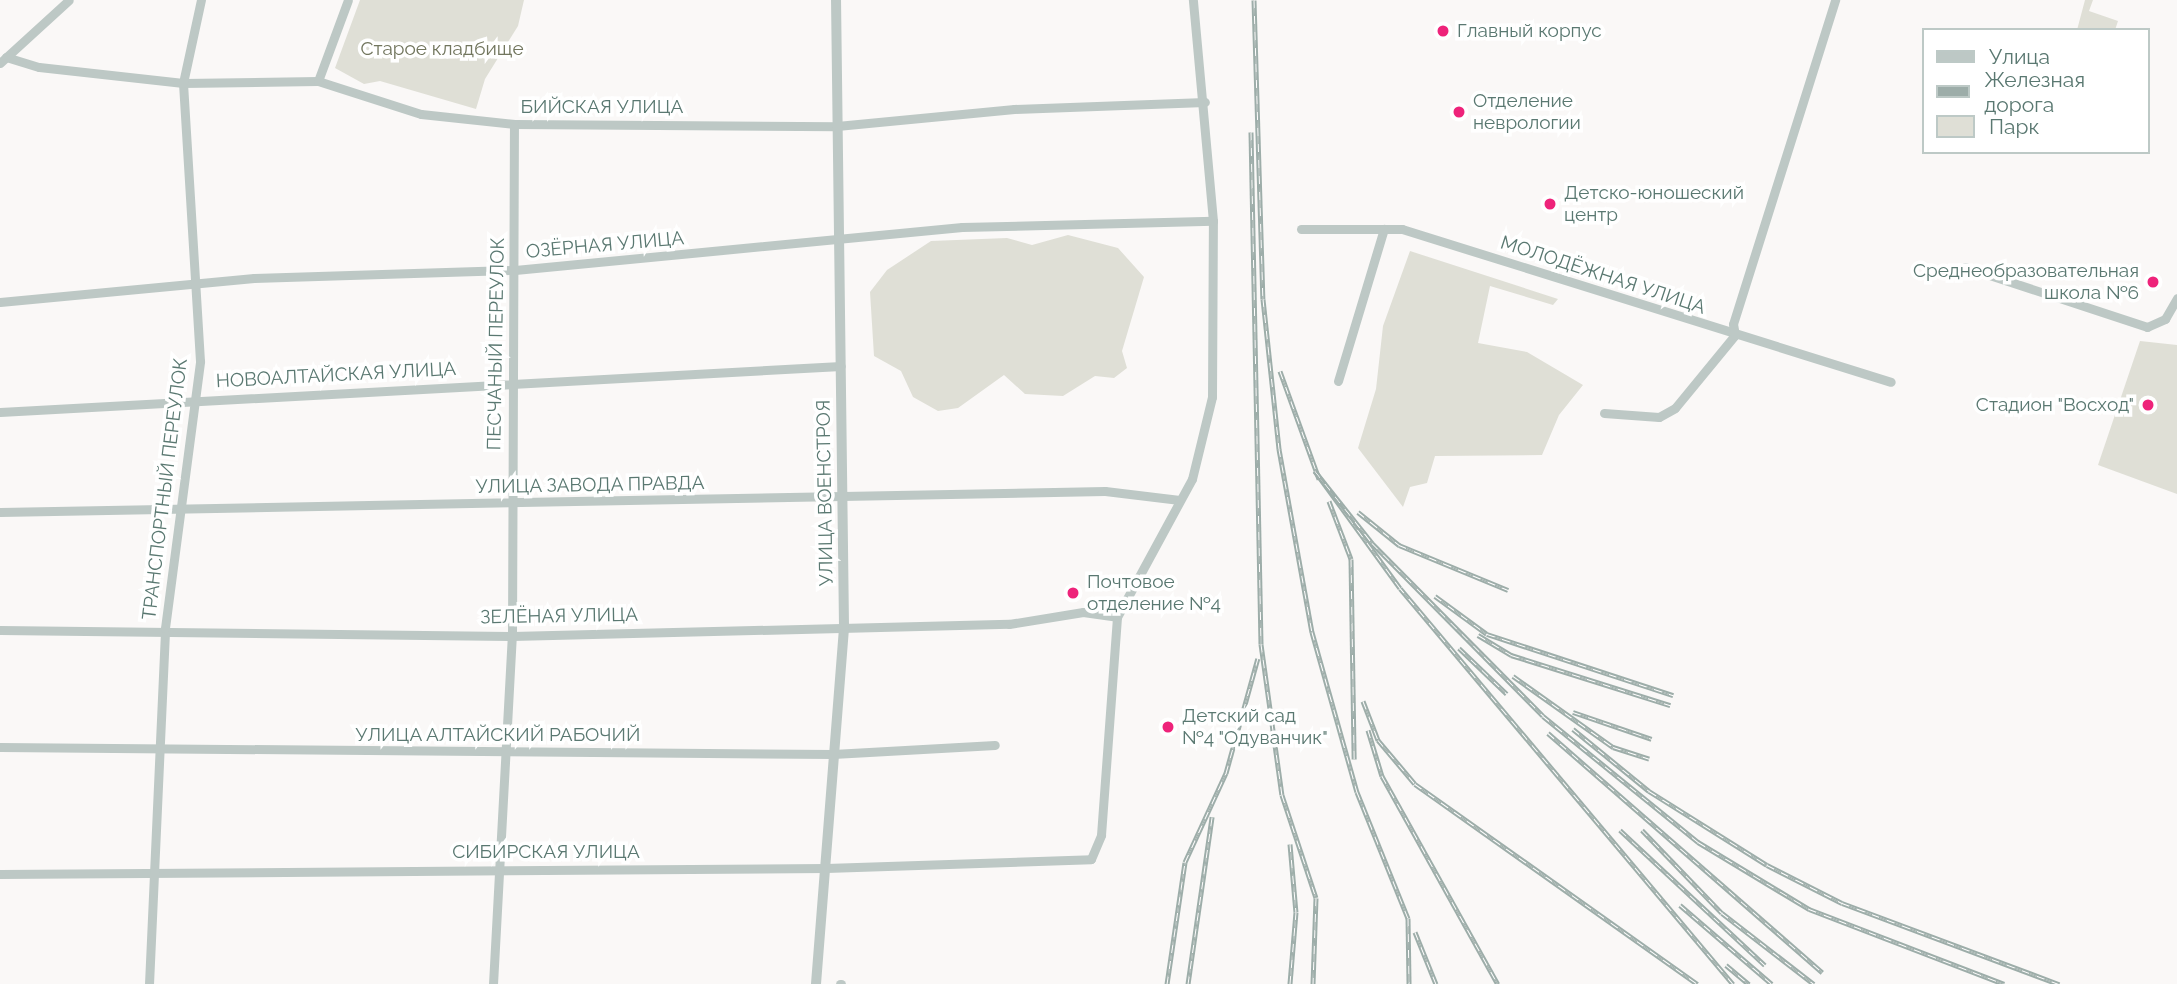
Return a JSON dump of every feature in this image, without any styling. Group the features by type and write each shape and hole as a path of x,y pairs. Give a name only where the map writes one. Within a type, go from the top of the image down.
{"street":[{"path":"3,60 69,0"},
{"name":"ТРАНСПОРТНЫЙ ПЕРЕУЛОК","path":"149,984 149,876 161,750 165,628 176,511 195,398 197,282 183,83 201,0"},
{"path":"318,80 348,0"},
{"name":"УЛИЦА ВОЕНСТРОЯ","path":"816,984 844,626 842,243 837,126 836,0"},
{"path":"1117,617 1178,500 1205,440 1212,397 1213,221 1205,102 1193,0"},
{"path":"1604,413 1658,417 1675,408 1735,335 1733,324 1835,0"},
{"name":"БИЙСКАЯ УЛИЦА","path":"3,60 39,67 183,83 318,80 421,114 514,124 837,126 1014,108 1205,102"},
{"name":"ПЕСЧАНЫЙ ПЕРЕУЛОК","path":"493,984 497,869 512,636 513,503 509,384 515,270 514,124"},
{"name":"ОЗЁРНАЯ УЛИЦА","path":"0,302 197,282 515,270 842,243 962,227 1213,221"},
{"name":"МОЛОДЁЖНАЯ УЛИЦА","path":"1301,229 1402,229 1891,382"},
{"path":"1339,381 1384,229"},
{"path":"1965,267 2147,327 2165,319 2177,298"},
{"name":"НОВОАЛТАЙСКАЯ УЛИЦА","path":"0,412 195,398 841,366"},
{"name":"УЛИЦА ЗАВОДА ПРАВДА","path":"0,512 845,499 1105,491 1178,500"},
{"name":"ЗЕЛЁНАЯ УЛИЦА","path":"0,630 165,628 512,636 1009,624 1083,612 1117,617"},
{"name":"СИБИРСКАЯ УЛИЦА","path":"0,874 149,876 497,869 826,868 1091,859 1101,835 1117,617"},
{"name":"УЛИЦА АЛТАЙСКИЙ РАБОЧИЙ","path":"0,747 834,754 995,745"}],"green space":[{"name":"Старое кладбище","path":"360,0 524,0 518,26 485,79 476,109 380,81 364,84 335,68"},
{"path":"2085,0 2093,0 2089,11 2118,21 2116,28 2078,28"},
{"path":"1068,235 1118,248 1144,277 1122,351 1127,368 1114,378 1095,376 1063,396 1025,394 1004,375 958,408 938,411 913,397 901,371 874,356 870,292 887,270 931,241 1007,238 1032,245"},
{"path":"1410,251 1558,299 1553,305 1490,286 1478,343 1527,352 1583,385 1559,415 1542,455 1435,456 1427,483 1410,487 1403,507 1358,448 1376,389 1383,326"},
{"name":"Стадион \"Восход\"","path":"2140,341 2177,345 2177,494 2098,465"}],"railway":[{"path":"1254,0 1263,299 1279,449 1312,632 1357,792 1408,918 1409,984"},
{"path":"1251,132 1261,644 1282,795 1316,898 1313,984"},
{"path":"1280,371 1319,479"},
{"path":"1733,984 1400,588 1315,471 1372,543 1543,716 1698,842 1809,909 2004,984"},
{"path":"1329,501 1351,559 1354,759"},
{"path":"1358,512 1399,545 1508,590"},
{"path":"1435,596 1487,634 1673,695"},
{"path":"1478,635 1511,655 1670,705"},
{"path":"1459,648 1507,694"},
{"path":"1167,984 1185,862 1226,773 1258,658"},
{"path":"1513,676 1613,747 1649,759"},
{"path":"1363,701 1378,740 1415,784 1697,984"},
{"path":"1573,712 1652,739"},
{"path":"1573,729 1649,791 1767,865 1842,903 2059,984"},
{"path":"1368,730 1382,776 1498,984"},
{"path":"1548,733 1822,972"},
{"path":"1188,984 1212,817"},
{"path":"1620,830 1765,965"},
{"path":"1642,830 1722,913 1814,984"},
{"path":"1290,844 1296,912 1290,984"},
{"path":"1680,905 1772,984"},
{"path":"1415,932 1436,984"},
{"path":"1726,965 1749,984"}],"place":[{"name":"Главный корпус","path":"1443,31"},
{"name":"Отделение неврологии","path":"1459,112"},
{"name":"Детско-юношеский центр","path":"1550,204"},
{"name":"Среднеобразовательная школа №6","path":"2153,282"},
{"name":"Стадион \"Восход\"","path":"2148,405"},
{"name":"Почтовое отделение №4","path":"1073,593"},
{"name":"Детский сад №4 \"Одуванчик\"","path":"1168,727"}]}
